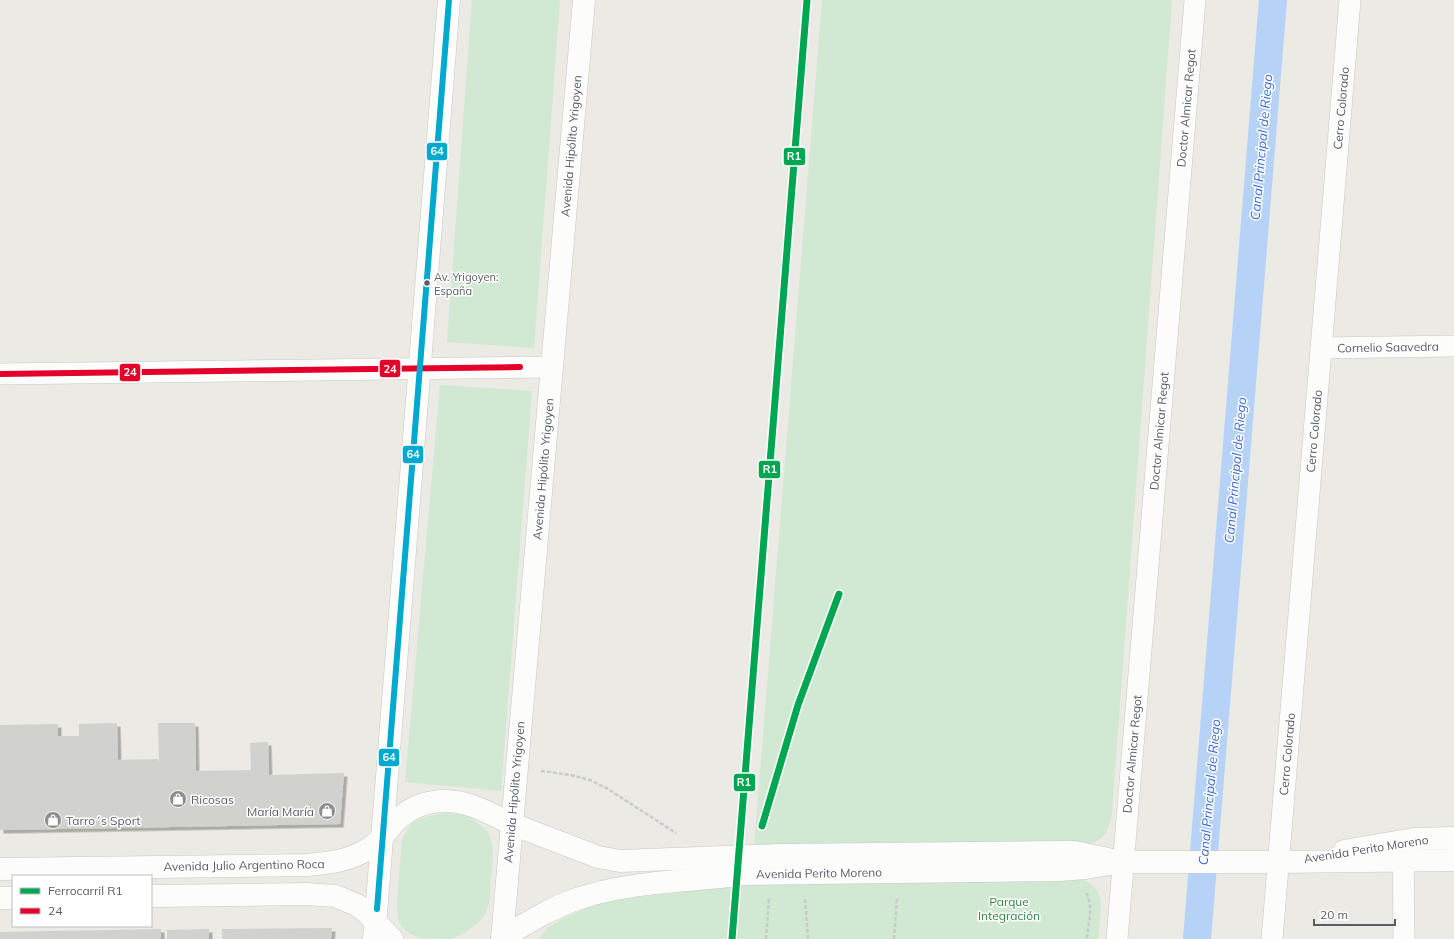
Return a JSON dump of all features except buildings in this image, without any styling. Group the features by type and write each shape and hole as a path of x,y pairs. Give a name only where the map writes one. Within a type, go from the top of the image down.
{"main road":[{"path":"375,930 449,0"},
{"name":"Avenida Hipólito Yrigoyen","path":"501,939 584,0"},
{"name":"Avenida Julio Argentino Roca","path":"0,869 313,865 341,861 369,849 408,812 420,805 433,802 446,801 461,803 475,807 512,824"},
{"name":"Avenida Perito Moreno","path":"512,824 598,857 620,861 780,855 1062,852 1085,854 1123,862 1278,862 1403,851 1454,860"},
{"name":"Avenida Perito Moreno","path":"1403,851 1426,838 1454,838"},
{"name":"Avenida Perito Moreno","path":"501,939 561,905 589,895 631,887 737,874 1060,870 1123,862"},
{"path":"152,896 335,896 352,903 366,912 375,930 392,939"},
{"path":"0,898 12,898"}],"street":[{"name":"Doctor Almicar Regot","path":"1117,939 1195,0"},
{"name":"Cerro Colorado","path":"1272,939 1350,0"},
{"name":"Cornelio Saavedra","path":"1321,348 1454,346"},
{"path":"0,374 552,366"},
{"path":"1403,851 1404,939"}],"path":[{"path":"517,768 571,775 590,780 608,789 681,836"},
{"path":"894,939 898,893"},
{"path":"805,895 808,939"},
{"path":"766,939 769,896"}],"green space":[{"path":"472,0 560,0 534,348 447,342"},
{"path":"822,0 1172,0 1112,813 1107,830 1101,838 1092,843 1085,845 754,848"},
{"path":"440,385 532,391 501,791 405,782"},
{"path":"444,813 470,817 488,832 492,843 493,856 489,904 485,915 477,924 463,934 451,939 419,938 403,928 398,920 397,900 402,839 411,824 421,818"},
{"name":"Parque Integración","path":"1076,878 1087,882 1094,887 1098,893 1101,910 1098,939 538,939 549,927 590,906 615,900 750,883"}],"waterway":[{"name":"Canal Principal de Riego","path":"1197,939 1273,0"}],"rail line":[{"name":"R1","path":"732,939 807,0"},
{"name":"R1","path":"762,826 798,705 839,594"}],"transit line":[{"name":"64","path":"377,909 449,0"},
{"name":"24","path":"0,374 520,367"}],"place":[{"name":"Av. Yrigoyen: España","path":"427,283"},
{"name":"Ricosas","path":"178,799"},
{"name":"María María","path":"327,811"},
{"name":"Tarro´s Sport","path":"53,820"}]}
